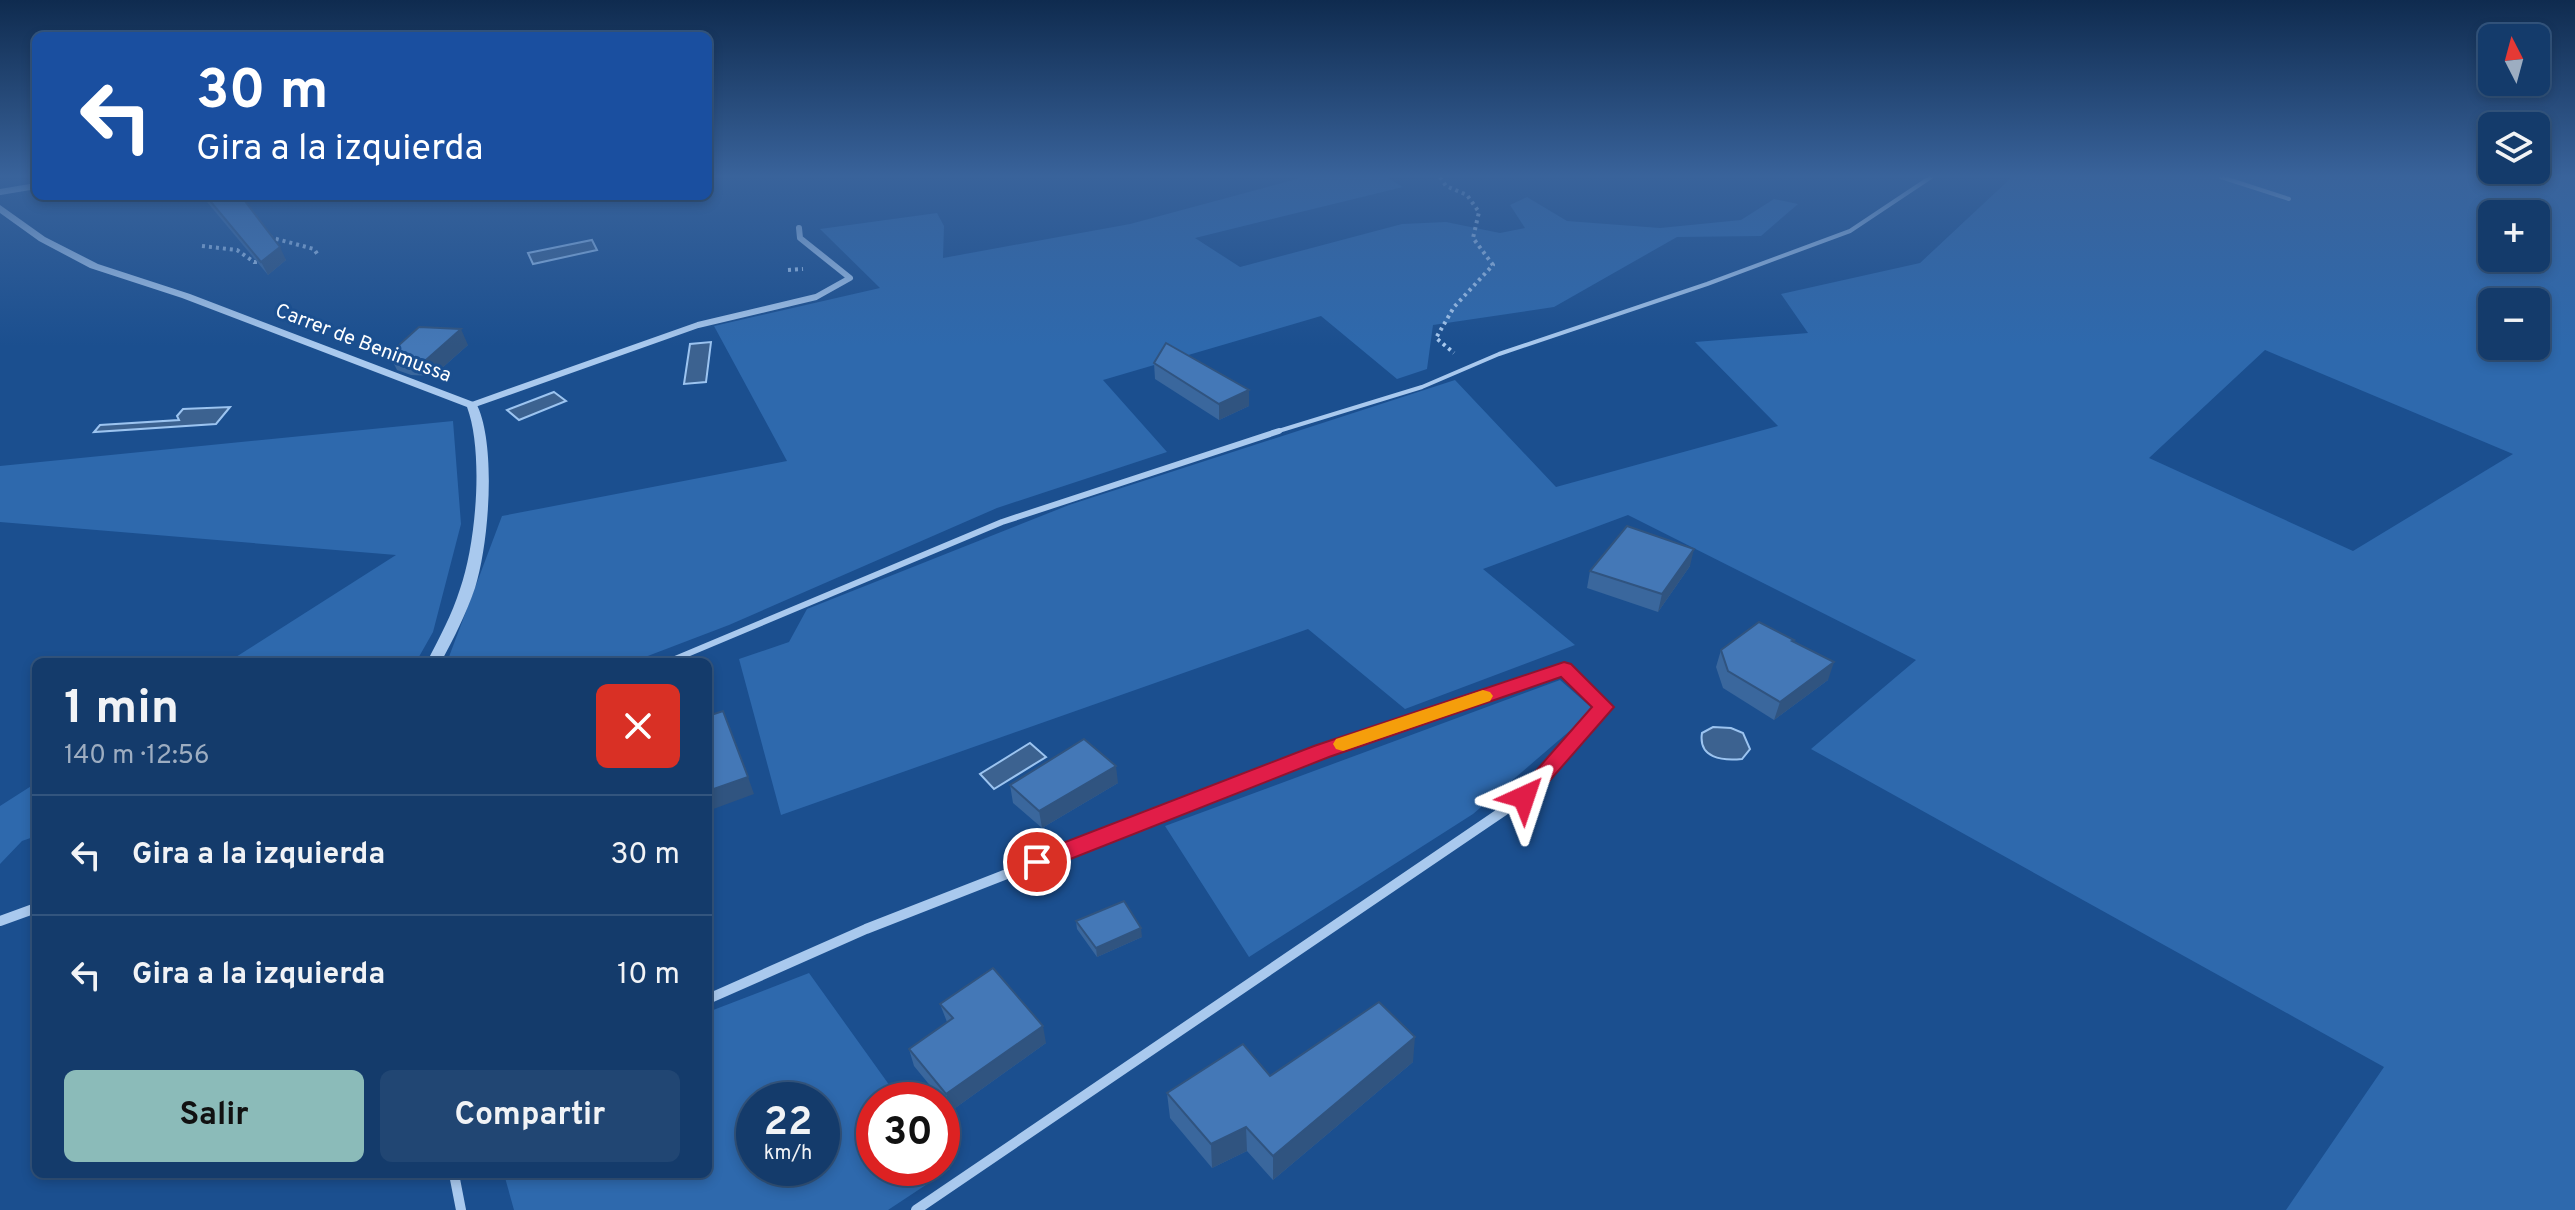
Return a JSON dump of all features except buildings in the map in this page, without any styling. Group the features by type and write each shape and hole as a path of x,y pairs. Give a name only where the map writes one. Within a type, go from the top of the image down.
{"street":[{"name":"Carrer de Benimussa","path":"35,233 94,266 186,296 472,405"},
{"path":"436,658 457,615 474,565 480,521 481,455 476,412 472,405 700,325 808,299 838,288 850,278 800,238 800,233"},
{"path":"712,997 866,929 1321,751 1564,669 1604,707 1524,797 916,1210"},
{"path":"0,921 32,909"},
{"path":"455,1178 461,1210"}],"lane":[{"path":"678,658 1002,522 1189,458 1422,387 1843,233"}],"path":[{"path":"1470,367 1436,338 1454,307 1493,265 1473,238 1474,233"},
{"path":"269,237 314,249 318,255"},
{"path":"202,246 231,248 249,255 254,262 266,262"}],"shaded area":[{"path":"825,233 944,233 943,258 1078,233 1213,233 1195,238 1240,267 1366,233 1764,233 1761,236 1677,237 1554,307 1433,325 1427,369 1397,379 1321,316 1103,380 1167,452 997,508 729,625 642,658 449,658 502,516 787,461 714,326 880,288"},
{"path":"1952,233 2478,233 2478,272 2550,272 2550,233 2575,233 2575,1210 2286,1210 2384,1067 1811,749 1916,660 1628,515 1483,569 1575,645 1405,709 1308,629 781,815 739,659 789,642 807,609 1069,505 1455,380 1556,487 1778,426 1695,342 1808,333 1781,294 1920,263","holes":["2265,350 2513,454 2353,551 2149,458"]},
{"path":"592,240 597,250 533,264 528,253"},
{"path":"711,342 706,382 684,384 690,344"},
{"path":"554,392 566,401 519,420 507,410"},
{"path":"230,407 216,424 94,432 100,425 179,420 177,416 183,409"},
{"path":"453,421 461,524 433,632 418,658 234,658 396,555 0,522 0,466"},
{"path":"1560,680 1594,710 1473,814 1249,957 1165,826"},
{"path":"1713,727 1731,728 1743,733 1750,749 1742,759 1720,758 1708,753 1702,733"},
{"path":"1030,743 1046,757 994,789 980,774"},
{"path":"32,786 32,837 22,841 0,864 0,806"},
{"path":"809,973 887,1082 856,1082 856,1186 924,1186 888,1210 514,1210 505,1178 712,1178 712,1010"}],"slow traffic":[{"path":"1343,744 1483,696"}],"route":[{"path":"1037,862 1321,751 1564,669 1604,707 1524,797"}]}
